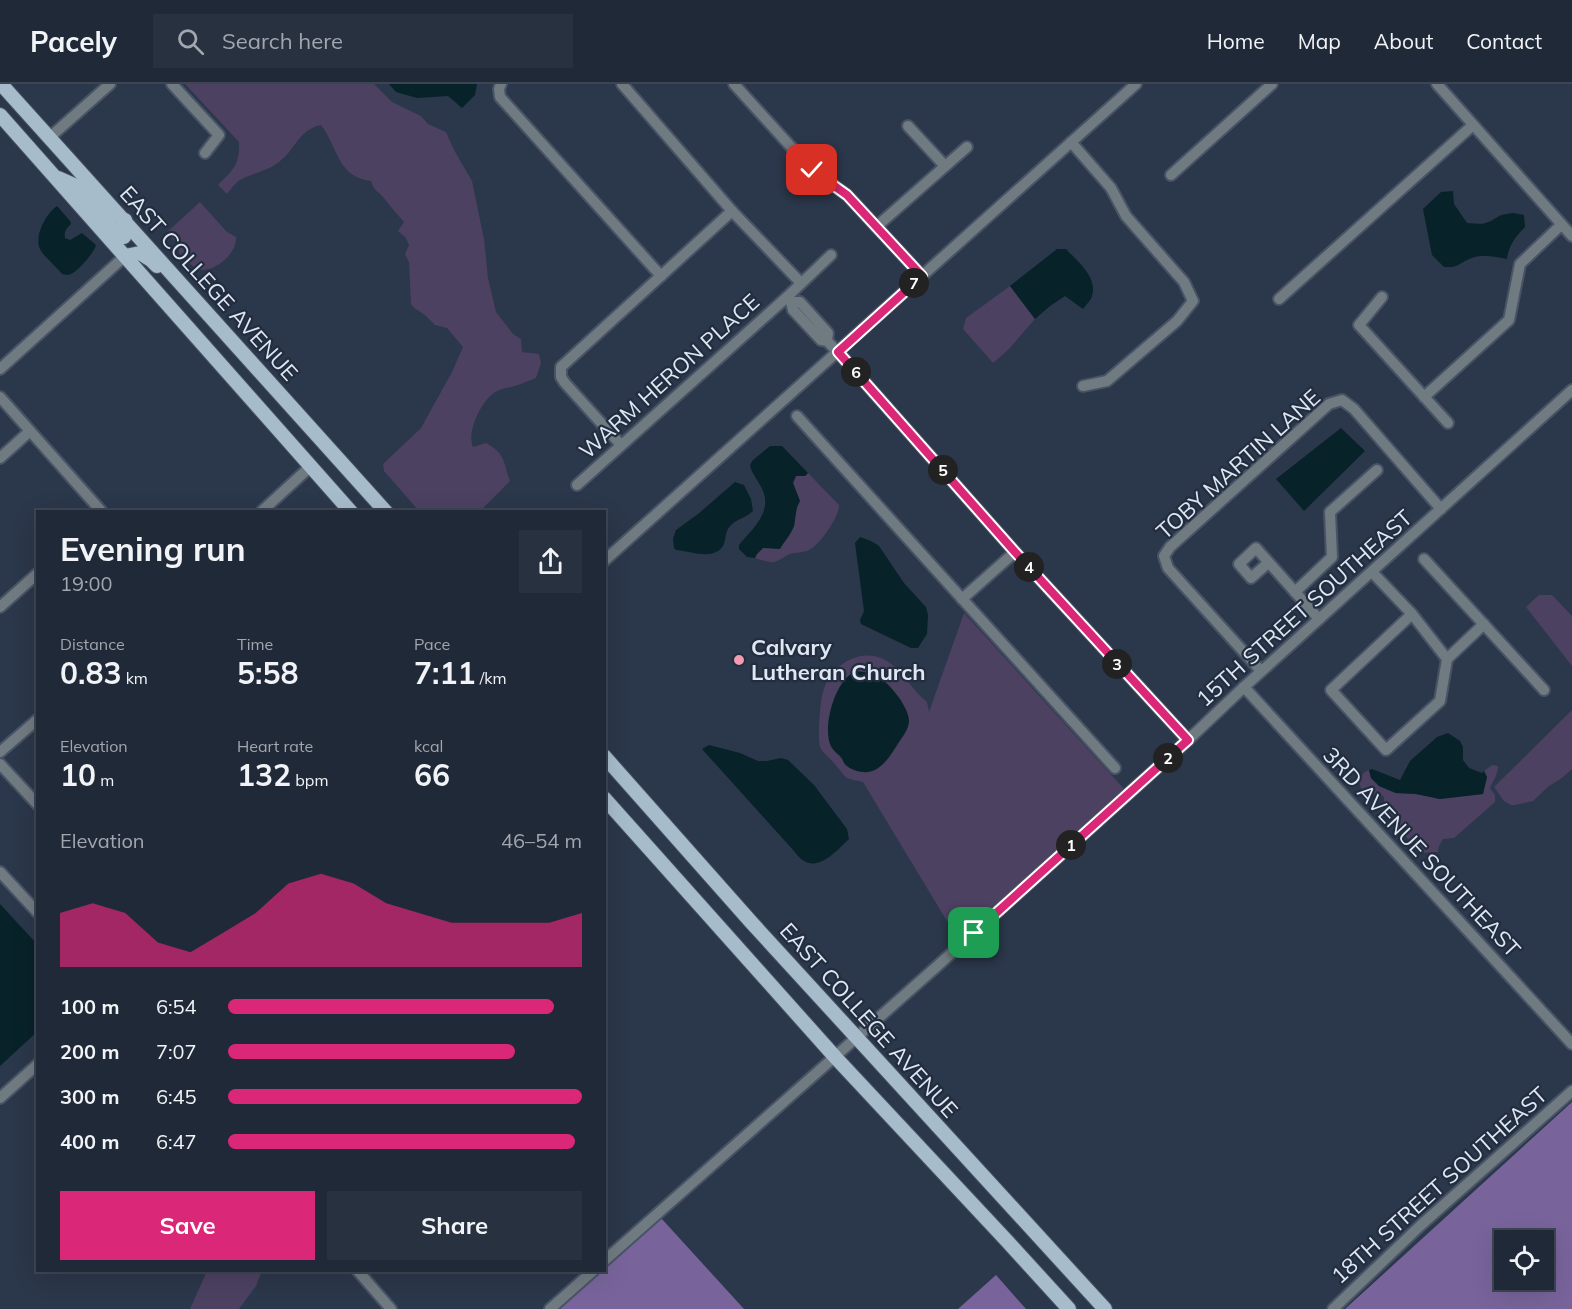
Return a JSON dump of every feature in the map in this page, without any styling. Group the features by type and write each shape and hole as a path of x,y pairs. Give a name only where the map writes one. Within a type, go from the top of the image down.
{"main road":[{"name":"EAST COLLEGE AVENUE","path":"1,84 384,510"},
{"name":"EAST COLLEGE AVENUE","path":"0,115 349,510"},
{"path":"54,176 76,186 120,237 124,237"},
{"path":"125,220 125,256 140,253 151,260 187,301 217,323"},
{"name":"EAST COLLEGE AVENUE","path":"606,758 751,922 1106,1309"},
{"path":"606,800 836,1058 1069,1309"}],"street":[{"path":"49,138 110,84"},
{"path":"172,84 219,135 205,153"},
{"path":"501,84 500,97 661,276"},
{"path":"622,84 732,211 801,283"},
{"path":"734,84 812,170 847,195 922,276"},
{"path":"606,559 1136,84"},
{"path":"1171,175 1272,84"},
{"path":"1437,84 1572,236"},
{"path":"1279,299 1473,125"},
{"path":"908,126 945,166"},
{"path":"1071,142 1111,188 1126,216 1184,282 1193,302 1177,321 1107,381 1083,386"},
{"path":"876,227 967,147"},
{"path":"621,446 565,383 561,377 561,367 732,211"},
{"path":"1424,397 1509,320 1520,264 1561,225"},
{"name":"WARM HERON PLACE","path":"577,485 789,299 801,283 831,255"},
{"path":"0,369 125,256"},
{"path":"1382,297 1359,326 1448,423"},
{"path":"789,299 800,302 828,333 827,340 1015,552 1188,740"},
{"name":"15TH STREET SOUTHEAST","path":"606,1259 836,1058 1572,390"},
{"path":"0,398 100,510"},
{"name":"TOBY MARTIN LANE","path":"1261,671 1168,568 1164,556 1170,547 1329,404 1342,400 1354,409 1442,509"},
{"path":"797,416 1115,768"},
{"path":"0,458 30,431"},
{"path":"263,510 311,466"},
{"path":"1295,592 1332,557 1330,512 1377,470"},
{"path":"1268,563 1251,578 1239,564 1256,548 1319,619"},
{"path":"962,599 1015,552"},
{"path":"1424,559 1544,690"},
{"path":"1372,572 1412,614 1447,659"},
{"path":"0,607 36,575"},
{"path":"1412,614 1331,690 1386,750 1440,701 1447,659 1484,624"},
{"name":"3RD AVENUE SOUTHEAST","path":"1244,687 1572,1044"},
{"path":"0,752 36,721"},
{"path":"0,764 36,803"},
{"path":"0,872 36,912"},
{"path":"0,1098 36,1066"},
{"name":"18TH STREET SOUTHEAST","path":"1333,1309 1427,1220 1572,1090"},
{"path":"359,1272 391,1309"},
{"path":"550,1309 592,1272"}],"shaded area":[{"path":"185,84 374,84 392,102 421,116 428,124 446,132 472,181 496,312 513,334 521,339 522,352 539,354 541,363 536,378 495,392 485,402 476,417 471,441 473,447 486,443 497,451 503,459 510,481 481,510 418,510 384,471 383,464 421,428 463,347 447,328 435,325 411,304 409,262 405,254 409,245 406,238 398,231 404,222 375,189 371,181 351,174 345,167 321,125 313,127 302,135 279,162 240,180 227,194 218,185 237,162 239,142"},
{"path":"200,202 227,232 236,237 232,251 225,259 217,266 205,270 197,270 179,253 178,244 166,233"},
{"path":"1010,286 1035,319 1008,350 993,363 963,329 966,318"},
{"path":"808,473 839,505 833,523 818,543 809,550 790,554 773,562 755,558 763,548 780,548 789,535 794,526 800,501 793,483 796,476 805,476"},
{"path":"1539,595 1552,595 1572,616 1572,666 1526,607"},
{"path":"964,613 1125,790 959,941 863,782 845,776 822,751 819,744 821,704 827,681 837,668 850,659 873,656 888,662 927,702 929,712","holes":["907,725 888,758 871,771 861,772 850,767 840,757"]},
{"path":"1572,710 1572,769 1533,801 1511,805 1504,801 1494,787"},
{"path":"1492,765 1498,766 1490,788 1495,795 1495,802 1454,838 1443,839 1438,852 1421,853 1380,808 1384,797 1379,794 1368,795 1360,785 1361,777 1369,770 1371,778 1379,786 1395,793 1440,799 1483,794 1487,777 1484,771"},
{"path":"1572,1102 1572,1309 1345,1309"},
{"path":"661,1218 744,1309 560,1309 601,1272 606,1272 606,1267"},
{"path":"206,1272 262,1272 256,1286 239,1309 190,1309"},
{"path":"996,1275 1026,1309 958,1309"}],"water":[{"path":"389,84 477,84 475,95 462,108 448,96 417,98 396,92"},
{"path":"1453,191 1454,204 1467,223 1482,224 1501,215 1513,213 1524,215 1525,227 1513,241 1507,259 1480,256 1456,266 1444,267 1432,255 1423,209 1441,192"},
{"path":"57,206 71,224 66,230 65,238 70,240 82,233 96,245 84,263 68,275 62,274 47,258 40,249 39,243 42,225"},
{"path":"1057,249 1066,249 1085,270 1092,282 1092,296 1083,309 1065,296 1035,319 1010,286"},
{"path":"1341,428 1365,451 1304,511 1276,479"},
{"path":"770,446 782,446 808,473 805,476 796,476 793,483 800,501 794,526 780,549 763,548 755,558 747,557 739,549 739,545 755,527 765,506 763,491 750,465"},
{"path":"735,482 744,485 751,499 753,511 730,526 724,544 715,553 676,550 673,539 676,530"},
{"path":"860,537 879,546 904,583 926,607 927,634 918,648 911,648 861,624 860,620 864,611 855,543"},
{"path":"856,671 874,674 885,682 901,701 909,721 906,731 887,759 877,769 868,772 857,771 846,765 831,746 828,735 832,703 842,683"},
{"path":"1448,733 1460,741 1463,747 1463,760 1469,768 1482,773 1484,771 1487,777 1483,794 1440,799 1396,793 1379,786 1371,778 1369,770 1372,769 1400,780 1410,761 1437,737"},
{"path":"709,745 740,753 758,761 781,758 788,760 814,785 847,829 849,839 822,861 808,863 801,859 702,749"},
{"path":"0,904 36,943 36,1033 0,1066"}],"place":[{"name":"Calvary Lutheran Church","path":"739,660"}],"route":[{"path":"812,170 847,195 922,276 838,352 1015,552 1188,740 974,933"}]}
